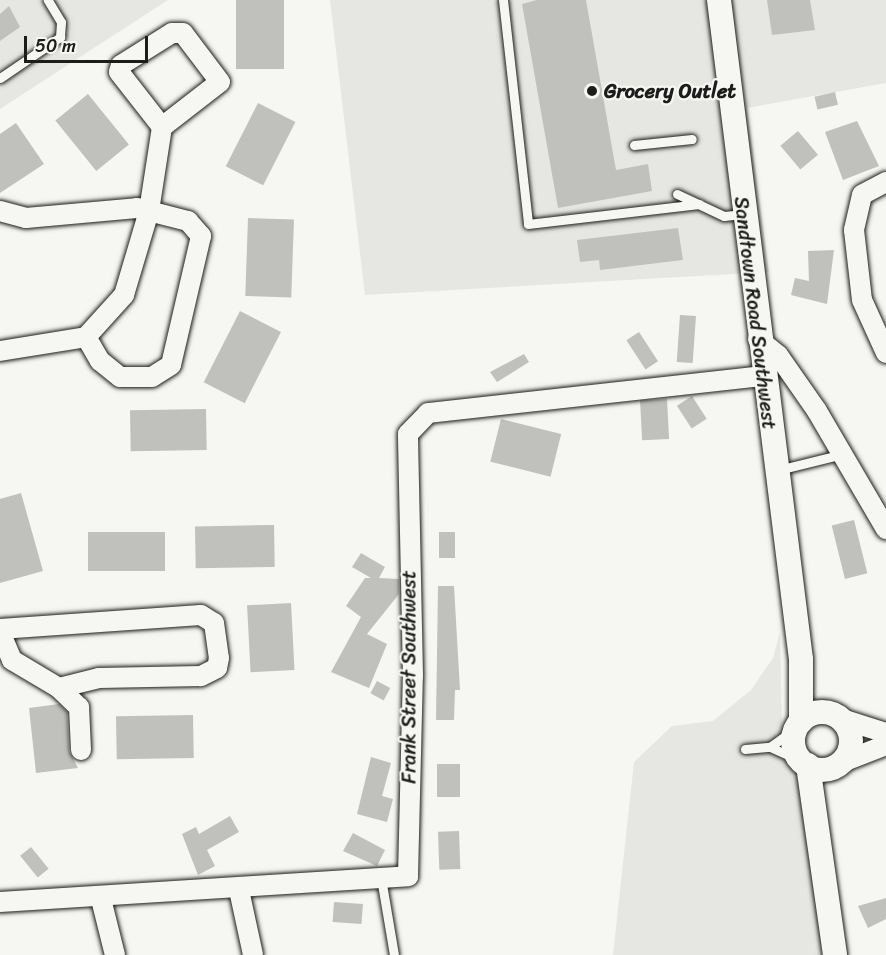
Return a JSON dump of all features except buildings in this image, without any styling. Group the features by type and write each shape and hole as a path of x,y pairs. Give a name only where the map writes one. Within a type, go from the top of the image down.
{"street":[{"name":"Sandtown Road Southwest","path":"719,0 742,214 805,695 799,724"},
{"path":"0,351 86,337 124,295 149,211 162,127 220,82 183,33 172,33 121,65 119,72 162,127"},
{"path":"886,182 862,195 855,213 855,265 862,300 886,353"},
{"path":"0,211 26,218 104,207 149,211 188,221 202,247 182,305 171,365 152,377 120,377 100,361 86,337"},
{"path":"758,339 778,355 883,518"},
{"name":"Frank Street Southwest","path":"0,902 101,899 408,876 413,676 408,434 428,413 763,376"},
{"path":"59,688 99,678 201,676 217,668 214,623 201,615 0,630 12,660 59,688 79,707 81,750"},
{"name":"Sandtown Road Southwest","path":"796,626 838,717"},
{"path":"835,955 826,868 806,764 794,746 799,724 817,712 886,733"},
{"path":"826,868 836,766 851,747 838,717"},
{"path":"806,764 836,766 886,745"},
{"path":"238,890 253,955"},
{"path":"101,899 115,955"}],"lane":[{"path":"0,78 60,37 62,22 48,0"},
{"path":"503,0 528,224 699,204"},
{"path":"634,145 692,138"},
{"path":"677,194 724,216 742,214"},
{"path":"776,470 843,454"},
{"path":"770,747 799,724"},
{"path":"745,749 770,747 806,764"},
{"path":"381,878 394,955"}],"shaded area":[{"path":"0,0 168,0 0,109"},
{"path":"330,0 886,0 886,83 747,108 769,272 365,295"},
{"path":"780,632 782,727 788,763 801,776 822,955 613,955 634,762 672,726 713,721 751,690 773,658"}],"place":[{"name":"Grocery Outlet","path":"592,91"}]}
